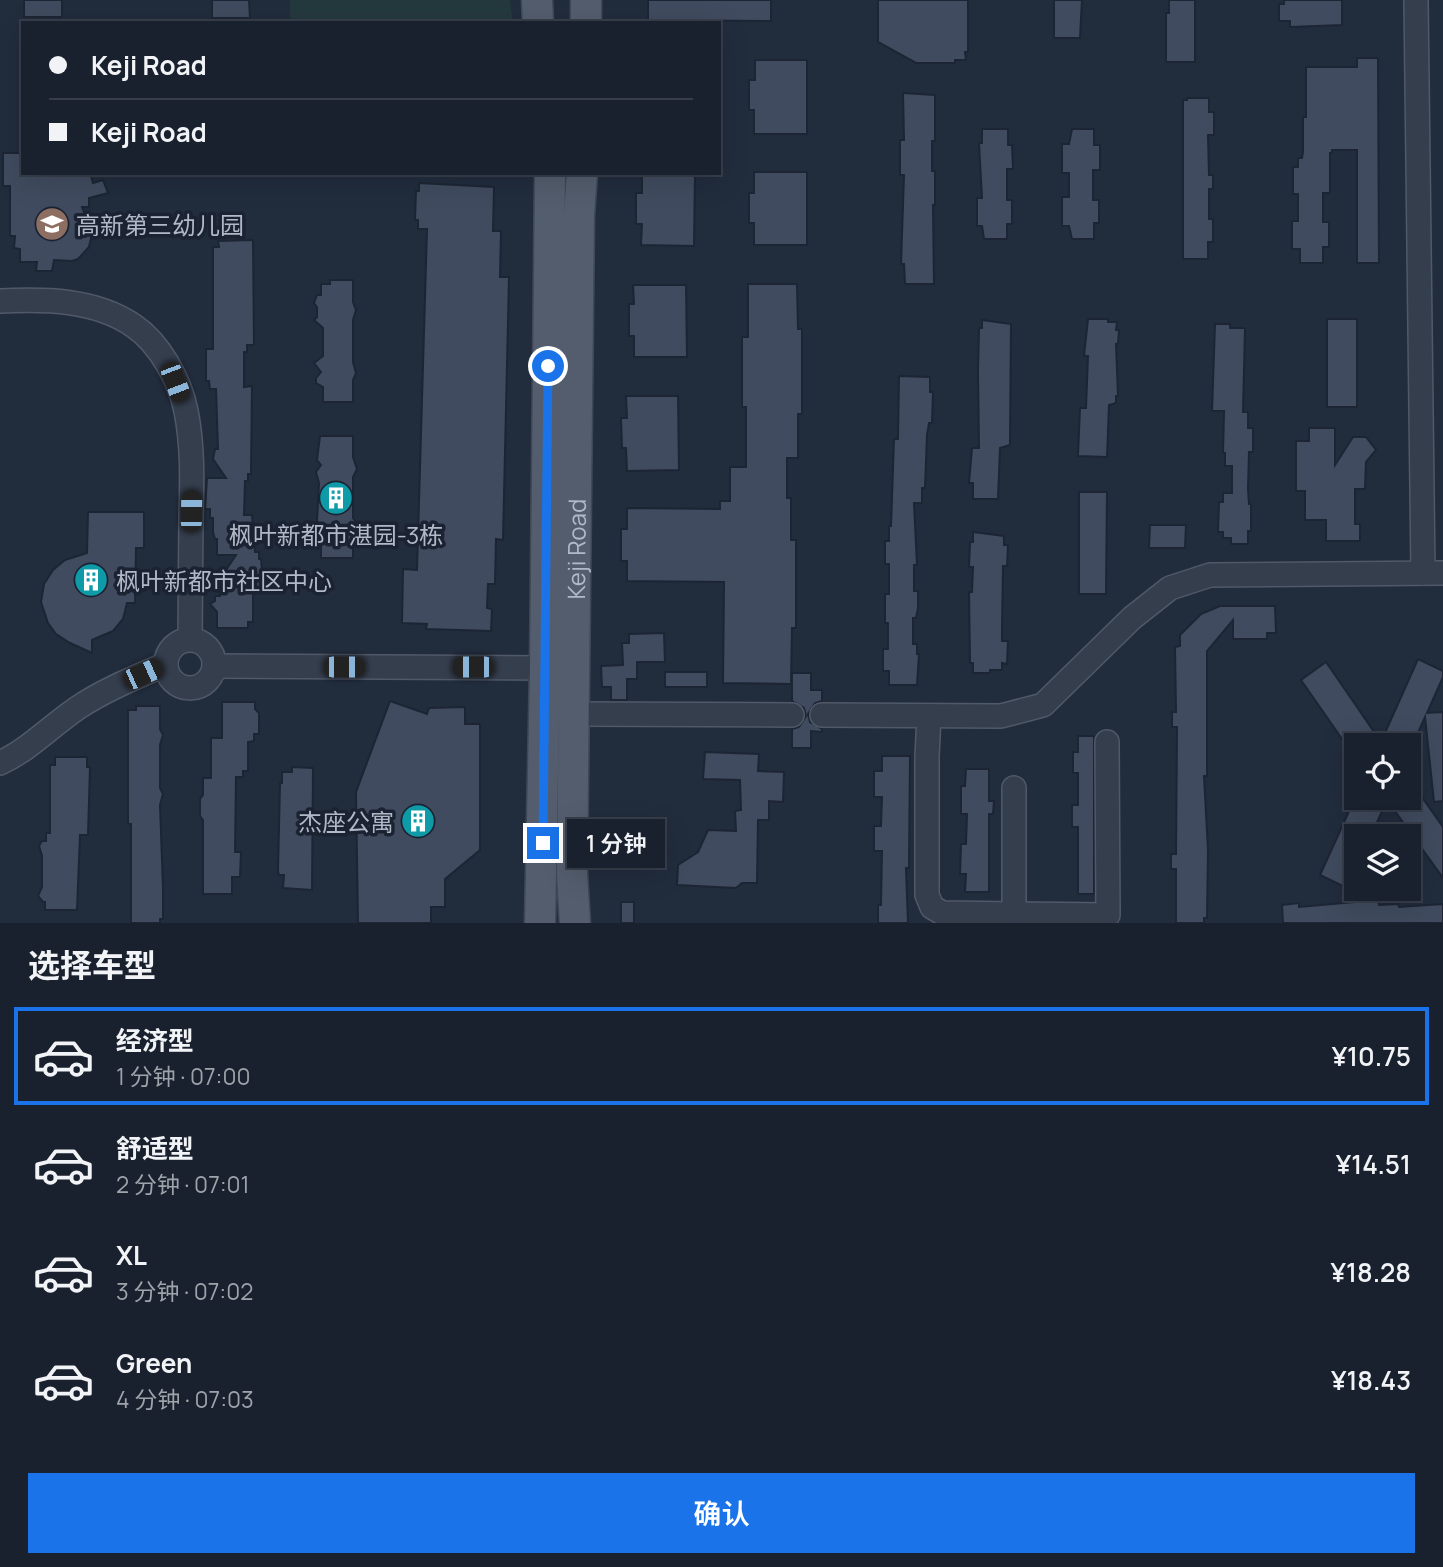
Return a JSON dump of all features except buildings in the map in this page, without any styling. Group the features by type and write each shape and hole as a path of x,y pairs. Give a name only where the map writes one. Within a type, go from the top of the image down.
{"main road":[{"path":"537,0 538,21"},
{"path":"586,0 586,21"},
{"name":"Keji Road","path":"540,923 550,175"},
{"name":"Keji Road","path":"575,923 572,874 582,175"}],"street":[{"path":"822,715 1001,716 1043,705 1132,618 1170,588 1210,575 1433,573 1416,0"},
{"path":"0,301 78,303 109,314 133,325 151,341 165,363 186,408 192,460 190,639"},
{"path":"190,639 198,640 211,650 215,666 208,680 202,685 187,688 173,681 166,664 174,645 190,639"},
{"path":"0,763 15,756 80,706 166,664"},
{"path":"215,666 545,668"},
{"path":"575,714 792,715"},
{"path":"929,716 929,903 942,913 1108,915 1107,742"},
{"path":"1014,788 1014,914"}],"green space":[{"path":"290,0 510,0 513,21 290,21"}],"place":[{"name":"高新第三幼儿园","path":"52,224"},
{"name":"枫叶新都市湛园-3栋","path":"336,498"},
{"name":"枫叶新都市社区中心","path":"91,580"},
{"name":"杰座公寓","path":"418,821"}],"route":[{"path":"543,843 548,366"}]}
